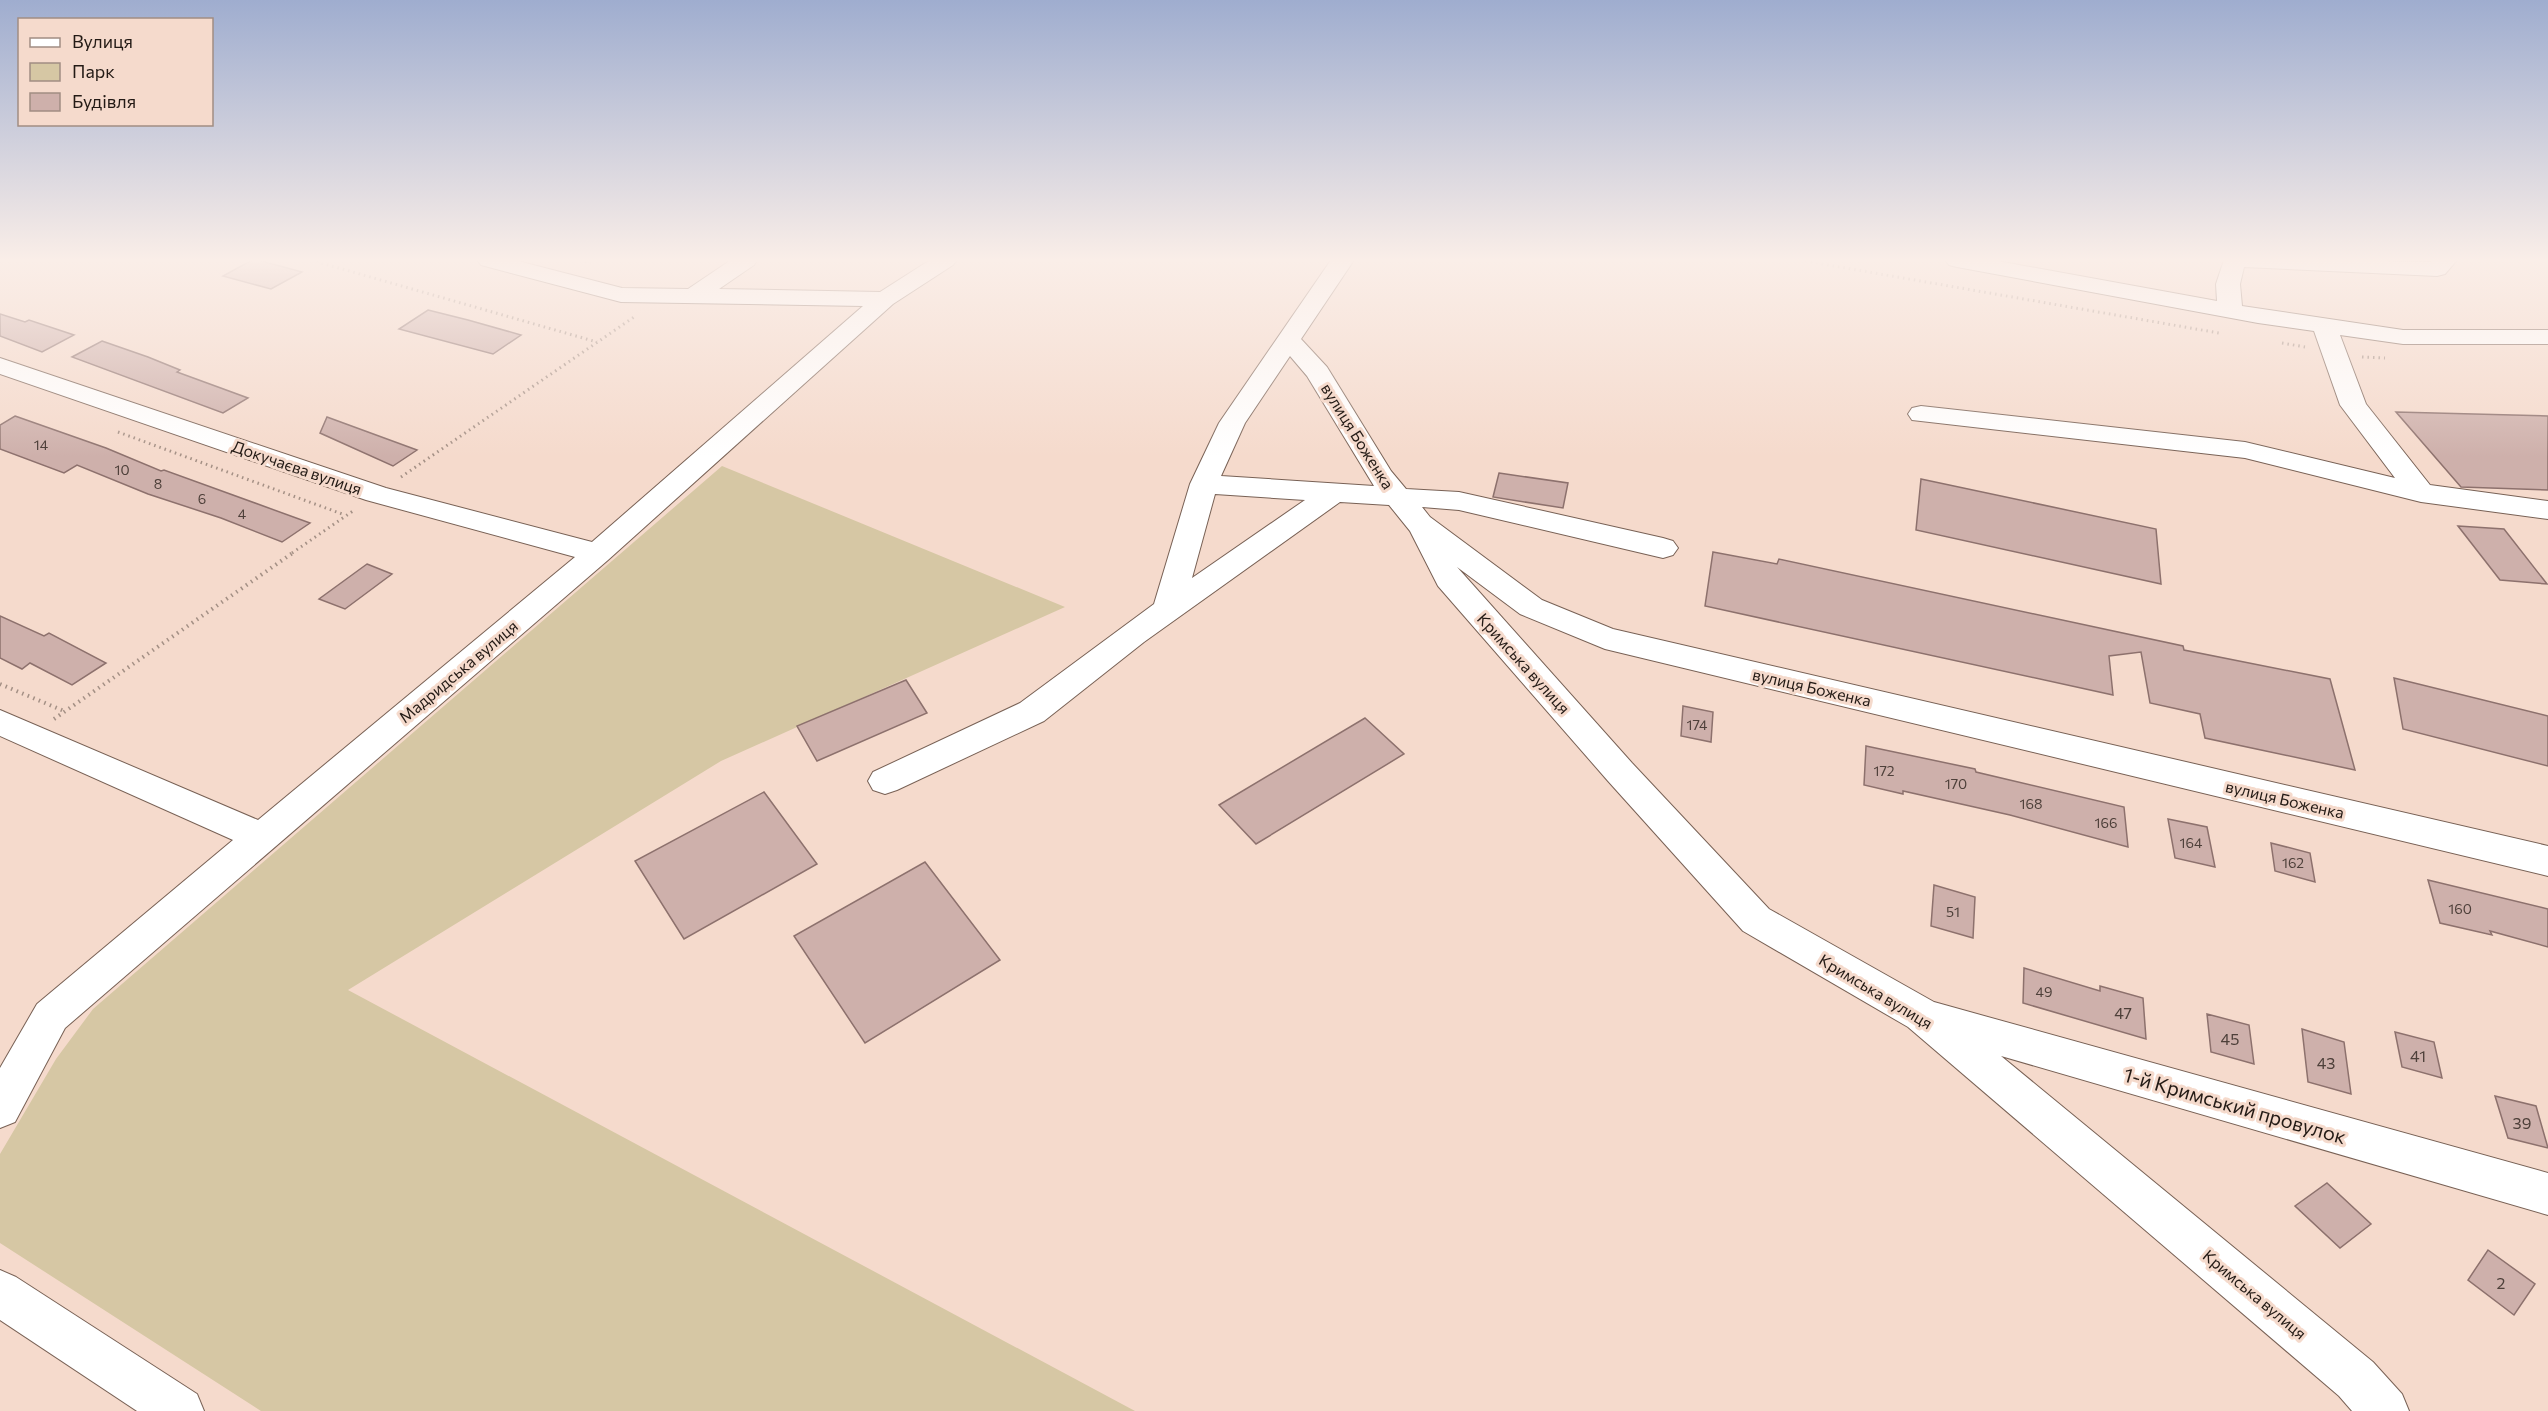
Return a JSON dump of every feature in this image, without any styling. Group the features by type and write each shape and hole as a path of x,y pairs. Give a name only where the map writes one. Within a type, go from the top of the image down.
{"street":[{"name":"Мадридська вулиця","path":"0,1108 51,1016 598,553 854,326"},
{"path":"1168,610 1204,484 1233,423 1297,326"},
{"path":"2324,326 2353,405 2421,494"},
{"path":"2330,326 2403,337 2548,337"},
{"name":"вулиця Боженка","path":"1288,340 1318,372 1380,476 1408,510 1530,607 1605,639 2548,861"},
{"name":"Докучаєва вулиця","path":"0,366 376,494 598,553"},
{"path":"1921,414 2245,450 2421,494 2548,510"},
{"path":"1204,484 1335,492 1408,510 1459,501 1664,548"},
{"path":"885,781 1032,712 1168,610 1335,492"},
{"name":"Кримська вулиця","path":"1408,510 1449,579 1620,772 1756,920 1922,1015 2356,1379 2385,1411"},
{"path":"0,722 261,837"},
{"name":"1-й Кримський провулок","path":"1922,1015 2548,1194"},
{"path":"0,1293 180,1411"}],"path":[{"path":"541,326 597,342"},
{"path":"31,735 620,326"},
{"path":"111,430 346,516"},
{"path":"0,684 65,711"}],"green space":[{"path":"722,466 1065,607 721,761 348,990 1135,1411 261,1411 0,1243 0,1154 56,1059 93,1009"}],"building":[{"path":"0,326 47,326 74,335 42,352 0,336"},
{"path":"404,326 489,326 521,335 493,354 399,329"},
{"path":"102,341 148,357 180,370 177,372 248,398 223,413 72,357"},
{"path":"2396,412 2548,416 2548,490 2461,487"},
{"path":"15,416 106,448 161,471 164,470 310,523 282,542 221,518 148,494 77,465 64,473 0,449 0,425"},
{"path":"327,417 417,450 393,466 320,433"},
{"path":"1499,473 1568,483 1563,508 1493,497"},
{"path":"1921,479 2156,529 2161,584 1916,530"},
{"path":"2458,526 2504,529 2547,584 2500,580"},
{"path":"1713,552 1777,564 1779,559 2183,646 2184,650 2330,679 2355,770 2205,738 2200,714 2150,703 2141,652 2109,656 2113,695 1705,606"},
{"path":"367,564 392,574 345,609 319,599"},
{"path":"0,616 44,636 49,633 106,663 72,685 30,663 22,669 0,658"},
{"path":"2394,678 2548,716 2548,766 2403,729"},
{"path":"906,680 927,713 817,761 797,726"},
{"path":"1683,706 1713,712 1711,742 1681,736"},
{"path":"1365,718 1404,754 1256,844 1219,805"},
{"path":"1866,746 1975,769 1976,772 2124,807 2128,847 2010,815 1903,791 1903,794 1864,785"},
{"path":"764,792 817,864 684,939 635,861"},
{"path":"2168,819 2207,827 2215,867 2175,858"},
{"path":"2271,843 2310,853 2315,882 2275,871"},
{"path":"925,862 1000,960 865,1043 794,936"},
{"path":"2428,880 2548,909 2548,947 2490,931 2492,935 2440,923"},
{"path":"1934,885 1975,897 1973,938 1931,926"},
{"path":"2024,968 2100,991 2100,986 2143,998 2146,1039 2023,1003"},
{"path":"2207,1014 2249,1025 2254,1064 2211,1052"},
{"path":"2302,1029 2344,1042 2351,1094 2308,1082"},
{"path":"2395,1032 2434,1042 2442,1078 2402,1067"},
{"path":"2495,1096 2536,1106 2548,1148 2508,1138"},
{"path":"2327,1183 2371,1224 2340,1248 2295,1206"},
{"path":"2488,1250 2535,1284 2514,1315 2468,1280"}]}
